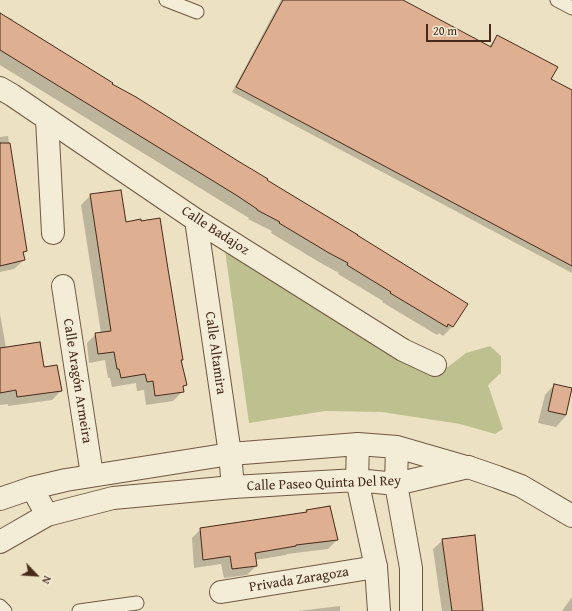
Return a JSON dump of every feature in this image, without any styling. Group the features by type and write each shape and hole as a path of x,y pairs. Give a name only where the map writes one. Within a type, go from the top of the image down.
{"street":[{"name":"Calle Badajoz","path":"0,88 196,220 404,350 435,365"},
{"path":"47,119 53,233"},
{"name":"Calle Altamira","path":"196,220 230,454 233,487"},
{"name":"Calle Aragón Armeira","path":"62,286 92,475"},
{"path":"358,444 357,480 376,567 379,611"},
{"path":"0,499 32,488 92,475 230,454 358,444 397,447 468,467 521,486 572,516"},
{"path":"397,447 396,484 411,568 411,611"},
{"name":"Calle Paseo Quinta Del Rey","path":"0,542 47,516 113,498 233,487 357,480 396,484 468,467"},
{"path":"32,488 47,516"},
{"name":"Privada Zaragoza","path":"221,592 376,567"}],"lane":[{"path":"166,0 197,12"},
{"path":"557,0 572,8"},
{"path":"79,611 137,604"},
{"path":"0,606 5,611"}],"green space":[{"path":"224,243 444,370 466,353 490,346 501,356 501,373 488,385 503,429 495,434 460,424 382,412 325,411 249,423"}],"building":[{"path":"283,0 403,0 491,47 497,35 558,67 551,79 572,90 572,266 236,87"},
{"path":"0,13 468,304 453,327 448,324 447,327 390,293 391,292 347,265 348,263 279,223 280,222 257,210 236,195 0,50"},
{"path":"0,143 10,143 27,251 23,252 25,260 0,266"},
{"path":"121,190 126,222 141,219 141,221 160,218 183,360 181,360 187,385 183,386 184,392 155,396 153,381 147,382 145,374 121,378 119,369 117,369 114,352 98,354 95,333 111,331 90,194"},
{"path":"40,342 44,367 57,365 62,391 17,397 16,390 0,393 0,348"},
{"path":"554,384 572,388 566,415 548,411"},
{"path":"330,506 338,540 296,545 255,553 257,566 232,569 230,556 203,560 200,528 307,512 306,510"},
{"path":"475,535 483,611 452,611 442,539"}]}
